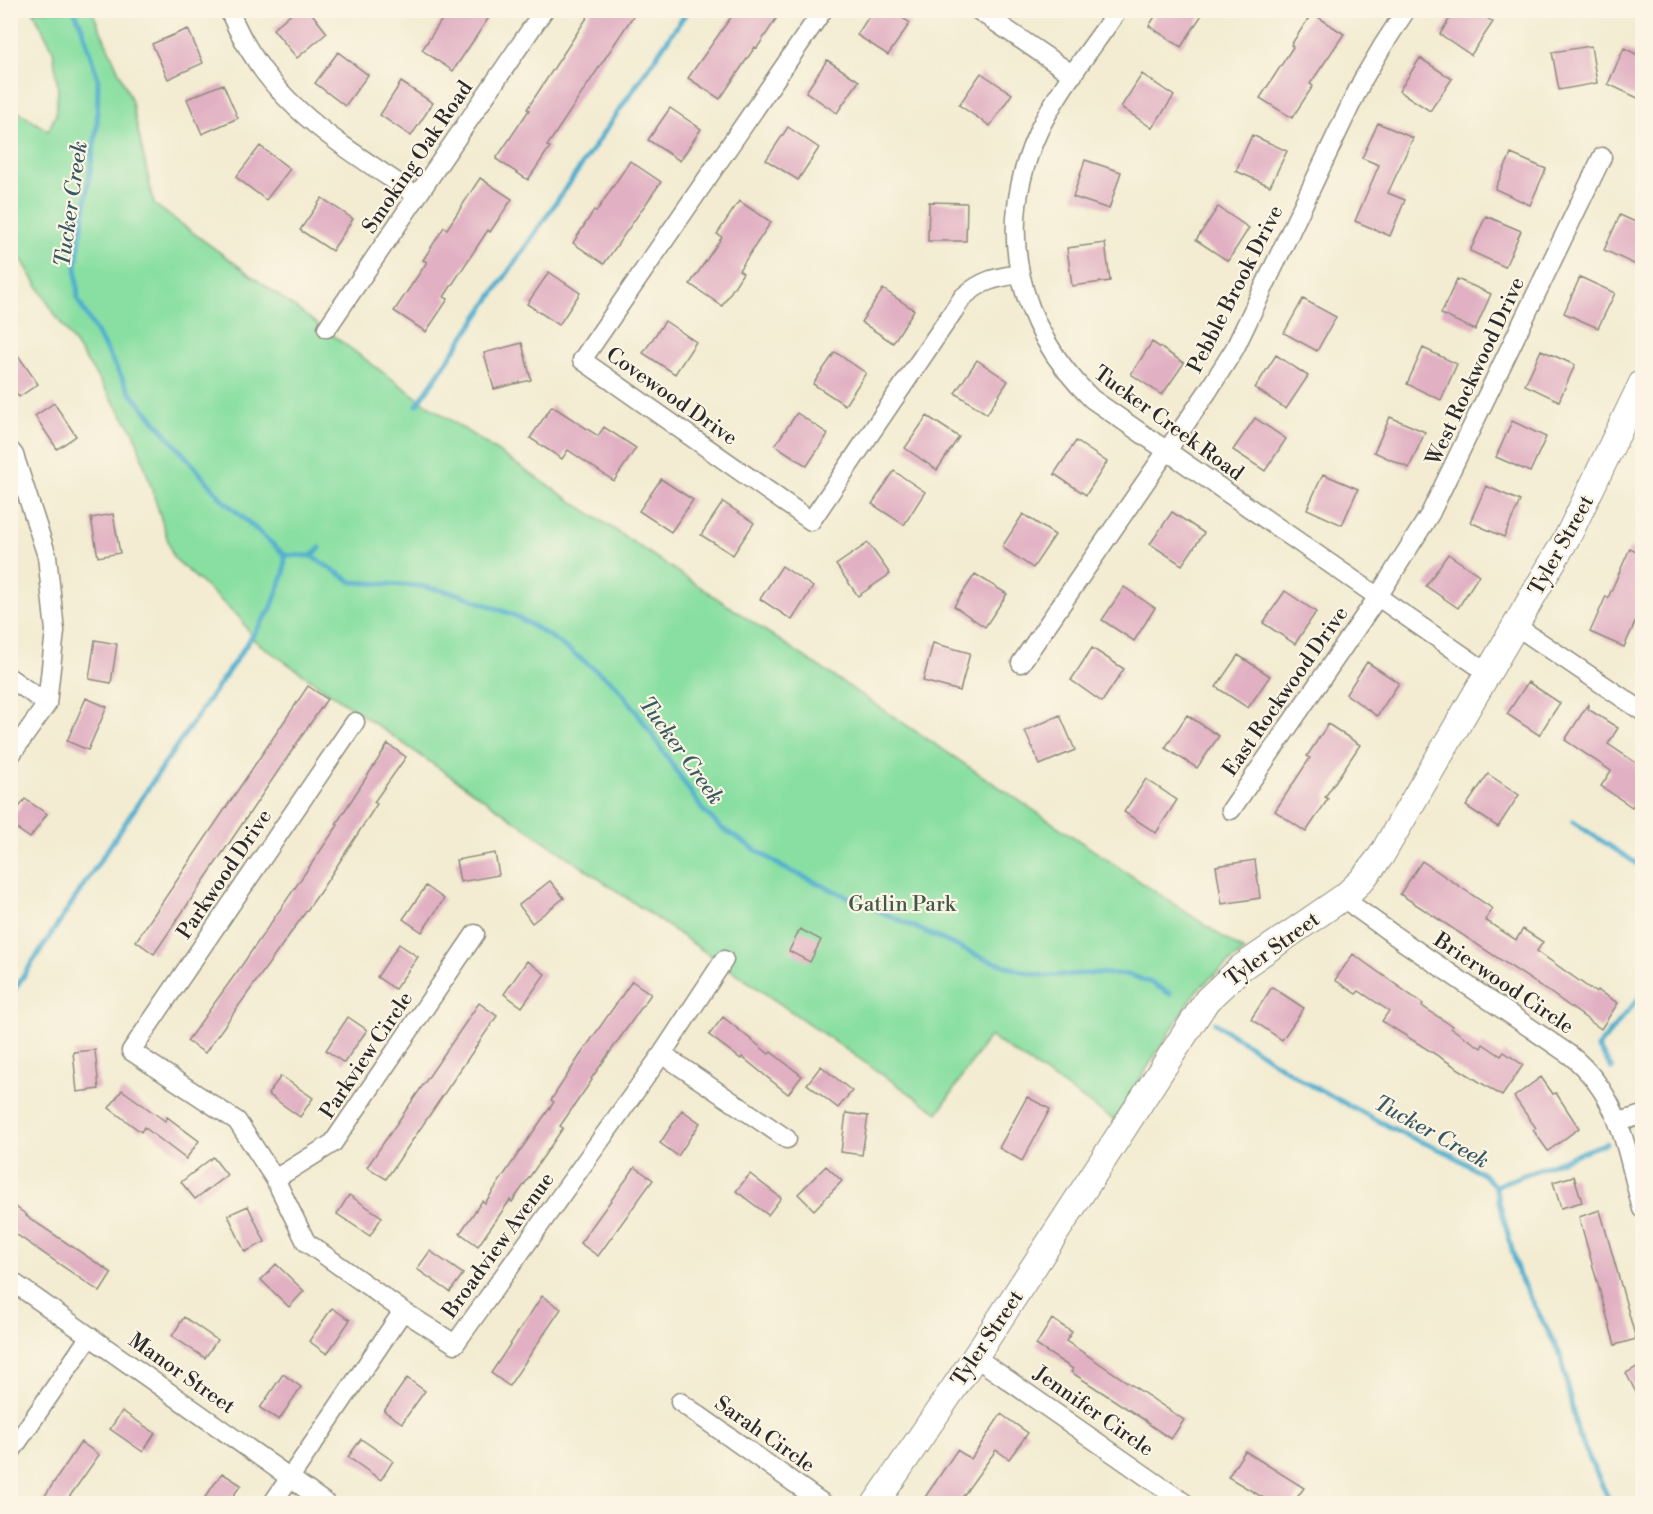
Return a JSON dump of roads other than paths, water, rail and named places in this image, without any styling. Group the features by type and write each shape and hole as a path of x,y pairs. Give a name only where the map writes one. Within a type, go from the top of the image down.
{"street":[{"path":"229,10 250,52 266,77 285,98 332,138 417,196"},
{"name":"Smoking Oak Road","path":"327,328 544,10"},
{"name":"Covewood Drive","path":"823,10 582,360 811,521 963,297 974,286 987,280 1019,274"},
{"path":"978,10 1073,75"},
{"name":"Tucker Creek Road","path":"1118,10 1073,75 1039,130 1026,160 1015,225 1019,274 1027,302 1040,331 1054,356 1092,399 1488,673"},
{"name":"Pebble Brook Drive","path":"1021,663 1167,452 1235,348 1362,81 1406,10"},
{"name":"West Rockwood Drive","path":"1377,598 1425,524 1449,477 1602,157"},
{"name":"Tyler Street","path":"875,1503 975,1357 1207,1000 1242,967 1345,896 1361,881 1381,856 1569,534 1642,383"},
{"path":"10,450 14,455 47,556 55,631 47,704 10,756"},
{"name":"East Rockwood Drive","path":"1231,810 1377,598"},
{"path":"1516,626 1642,708"},
{"path":"10,678 47,704"},
{"name":"Parkwood Drive","path":"275,1179 237,1121 131,1051 355,722"},
{"name":"Brierwood Circle","path":"1345,896 1355,907 1401,940 1585,1067 1599,1083 1610,1101 1642,1209"},
{"name":"Parkview Circle","path":"275,1179 333,1143 475,934"},
{"name":"Broadview Avenue","path":"403,1311 455,1344 662,1054 724,960"},
{"path":"662,1054 787,1138"},
{"path":"1618,1122 1642,1115"},
{"path":"272,1503 403,1311 306,1242 275,1179"},
{"name":"Manor Street","path":"10,1280 327,1503"},
{"path":"10,1453 90,1336"},
{"name":"Jennifer Circle","path":"975,1357 1164,1497 1186,1503"},
{"name":"Sarah Circle","path":"680,1402 824,1503"}],"waterway":[{"name":"Tucker Creek","path":"74,10 98,79 97,126 76,266 78,300 130,392 222,499 285,555 311,556 352,582 420,586 459,594 516,616 551,637 615,684 634,708 702,809 720,827 784,868 983,958 1024,972 1046,976 1097,973 1130,975 1152,983 1170,994"},
{"path":"417,405 688,10"},
{"name":"Tucker Creek","path":"311,556 320,548"},
{"path":"10,996 271,609 284,573 285,555"},
{"path":"1573,822 1642,867"},
{"path":"1612,1069 1598,1047 1642,994"},
{"name":"Tucker Creek","path":"1215,1023 1305,1082 1401,1133 1450,1154 1484,1175 1495,1186 1519,1276 1560,1354 1578,1434 1611,1504"},
{"path":"1495,1186 1606,1143"}],"park label":[{"name":"Gatlin Park","path":"902,904"}]}
